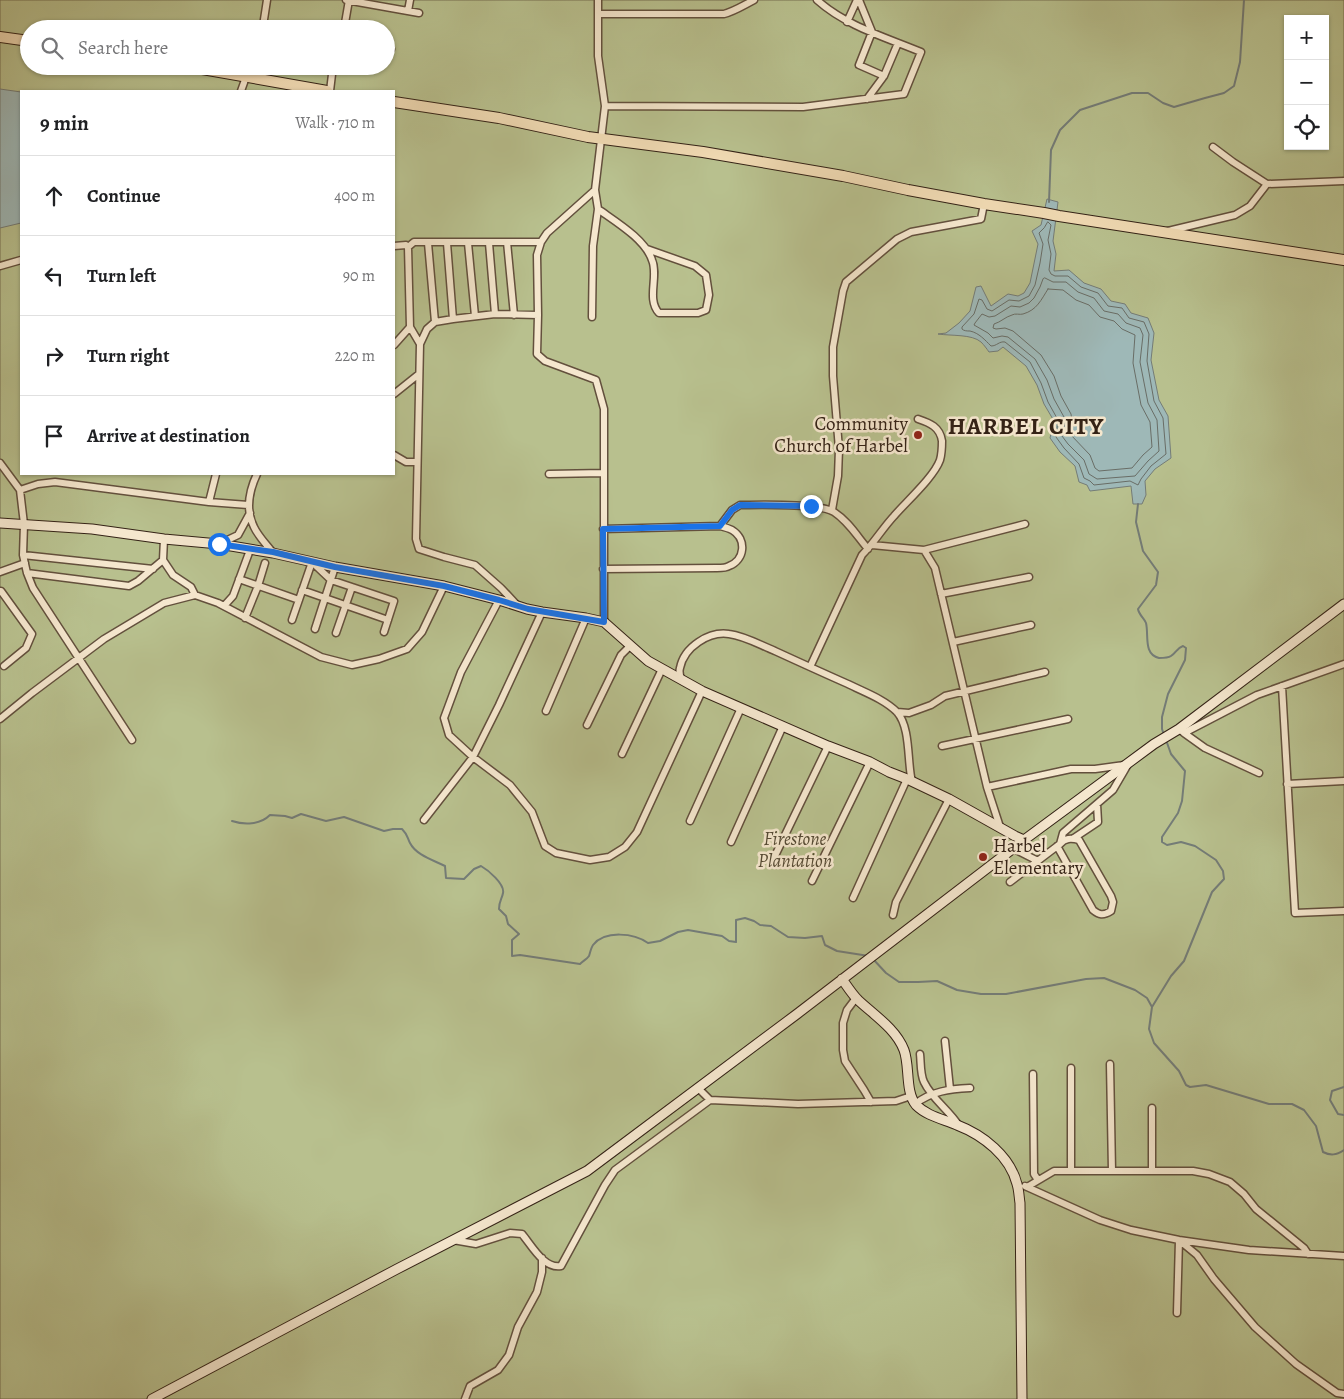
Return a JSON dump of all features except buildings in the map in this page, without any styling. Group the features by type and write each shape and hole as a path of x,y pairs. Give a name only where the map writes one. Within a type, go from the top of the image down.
{"main road":[{"path":"0,37 20,40"},
{"path":"235,75 323,90"},
{"path":"395,102 500,118 588,137 703,152 843,176 984,204 1344,260"}],"street":[{"path":"264,20 267,0"},
{"path":"345,20 348,0 419,13"},
{"path":"408,11 410,0"},
{"path":"592,317 593,246 598,209 595,190 605,106 598,56 598,0"},
{"path":"598,14 724,14 732,12 742,3 754,0"},
{"path":"605,106 803,107 904,94 921,52 847,22 828,10 817,0"},
{"path":"847,22 858,0"},
{"path":"858,0 872,32 859,65 884,76"},
{"path":"868,99 884,76 898,42"},
{"path":"329,90 332,75"},
{"path":"241,90 246,77"},
{"path":"1212,147 1267,184 1344,181"},
{"path":"1161,232 1235,215 1250,206 1267,184"},
{"path":"595,190 547,233 541,242 537,255 537,354 545,361 596,380 604,409 604,622"},
{"path":"832,510 838,476 840,449 833,376 833,347 846,282 897,238 911,232 981,219 984,204"},
{"path":"598,209 623,226 647,249 653,262 654,308 659,313 698,313 706,310 709,295 706,275 695,266 647,249"},
{"path":"408,247 414,242 541,242"},
{"path":"428,242 435,322"},
{"path":"488,242 495,314"},
{"path":"507,242 514,315"},
{"path":"447,243 453,319"},
{"path":"468,243 475,316"},
{"path":"395,246 406,245 408,247"},
{"path":"408,247 410,327 420,344"},
{"path":"0,266 20,260"},
{"path":"517,605 475,565 419,549 416,539 420,344 427,330 435,322 495,314 538,315"},
{"path":"395,344 410,327"},
{"path":"395,393 419,374"},
{"path":"810,667 862,555 940,462 942,449 941,436 938,429 930,423 918,419"},
{"path":"395,456 406,462 417,462"},
{"path":"0,463 20,490 24,524 22,555 34,588 132,740"},
{"path":"549,474 604,473"},
{"path":"209,502 216,475"},
{"path":"257,475 251,487 248,505 254,527 273,552"},
{"path":"20,490 38,484 55,482 209,502 248,505"},
{"path":"720,526 732,510 740,505 811,506 832,510 846,521 870,547 924,550 1025,524"},
{"path":"219,544 238,535 250,513"},
{"path":"0,523 92,529 273,552 335,567 444,586 542,612 604,622 648,661 702,691 909,780 949,799 1024,840"},
{"path":"603,529 720,526 732,530 739,536 742,543 742,553 737,561 728,567 603,569"},
{"path":"164,539 163,560 173,575 191,587 195,595"},
{"path":"224,606 234,596 250,550"},
{"path":"924,550 935,568 976,740 1000,827"},
{"path":"22,555 153,569"},
{"path":"27,573 129,586 163,560"},
{"path":"312,562 331,580 394,601 384,632"},
{"path":"292,620 312,562"},
{"path":"0,572 24,563"},
{"path":"245,618 265,563"},
{"path":"315,629 335,567"},
{"path":"941,594 1028,577"},
{"path":"239,579 299,600"},
{"path":"0,719 32,692 104,639 164,603 195,595 224,606 320,657 352,665 378,659 407,649 422,632 444,586"},
{"path":"336,633 352,587"},
{"path":"302,590 388,620"},
{"path":"0,591 2,591 32,634 26,648 4,666"},
{"path":"499,600 461,672 444,718 449,734 473,757 510,785 521,798 532,812 545,846 556,853 590,860 610,857 625,848 637,832 702,691"},
{"path":"1180,731 1344,604"},
{"path":"424,820 473,757 542,612"},
{"path":"546,711 586,618"},
{"path":"953,642 1031,625"},
{"path":"681,679 680,668 687,653 700,640 714,634 728,634 741,637 810,667 877,698 897,712 906,735 909,780 853,898"},
{"path":"588,725 621,654 630,646"},
{"path":"152,1399 587,1171 1014,850 1024,840 1154,744 1167,736 1257,695 1344,664"},
{"path":"622,754 662,669"},
{"path":"897,712 909,713 931,705 944,696 1045,672"},
{"path":"1282,686 1295,913 1344,911"},
{"path":"690,821 740,708"},
{"path":"942,746 1068,719"},
{"path":"732,842 783,726"},
{"path":"1180,731 1205,748 1259,773"},
{"path":"772,862 828,746"},
{"path":"812,880 870,762"},
{"path":"988,787 1071,769 1095,769 1127,765"},
{"path":"1059,845 1064,833 1113,790 1127,765"},
{"path":"1287,784 1344,781"},
{"path":"893,915 896,902 949,799"},
{"path":"1010,882 1064,840 1074,838 1098,822 1097,804"},
{"path":"1059,845 1093,910 1098,914 1105,915 1111,912 1114,902 1079,840 1074,838"},
{"path":"1014,850 1038,860"},
{"path":"842,979 856,998 900,1042 907,1060 913,1100 927,1114 959,1126 995,1148 1010,1167 1017,1184 1020,1203 1022,1399"},
{"path":"856,998 847,1010 843,1023 843,1050 845,1061 871,1102"},
{"path":"945,1041 950,1089"},
{"path":"920,1054 923,1080 932,1094 956,1120 959,1126"},
{"path":"1110,1064 1112,1171"},
{"path":"1071,1068 1072,1171"},
{"path":"1033,1074 1034,1174 1038,1180"},
{"path":"698,1088 710,1100"},
{"path":"453,1240 476,1244 510,1233 522,1234 547,1263 556,1267 561,1266 605,1184 615,1170 710,1100 798,1104 896,1101 913,1100 950,1089 970,1088"},
{"path":"1152,1108 1152,1171"},
{"path":"1027,1187 1054,1171 1193,1171 1209,1174 1230,1182 1244,1194 1256,1209 1304,1248 1308,1254"},
{"path":"1017,1184 1100,1220 1131,1230 1179,1240 1249,1250 1344,1256"},
{"path":"1177,1313 1179,1240"},
{"path":"1179,1240 1197,1255 1214,1279 1255,1327 1296,1364 1337,1393 1344,1394"},
{"path":"465,1399 470,1386 498,1370 509,1355 518,1327 537,1292 542,1272 542,1258"}],"green space":[{"name":"Firestone Plantation","path":"0,0 1344,0 1344,1399 0,1399"}],"water":[{"path":"0,89 20,92 20,223 0,228"},
{"path":"1047,199 1058,202 1053,241 1056,254 1054,271 1069,270 1084,283 1101,289 1111,301 1125,304 1131,313 1148,318 1154,333 1151,360 1159,400 1168,416 1171,458 1155,469 1145,481 1146,495 1142,504 1133,504 1131,486 1090,491 1087,485 1079,482 1075,466 1060,452 1050,438 1054,421 1026,366 1003,347 998,351 989,352 977,339 938,334 946,333 970,311 976,287 981,286 991,306 1008,294 1018,296 1024,293 1030,283 1038,244 1032,231 1041,225"}],"waterway":[{"path":"1049,202 1051,150 1060,130 1080,110 1132,93 1148,93 1163,103 1174,107 1224,93 1234,86 1240,62 1244,0"},
{"path":"1138,504 1136,522 1143,551 1158,572 1156,585 1138,609 1146,623 1149,648 1151,653 1159,658 1167,658 1183,646 1186,648 1185,660 1168,694 1162,717 1164,735"},
{"path":"1166,740 1171,754 1185,771 1182,801 1178,813 1162,837 1162,842 1167,845 1181,842 1195,846 1216,860 1223,871 1224,879 1212,892 1184,961 1171,976 1152,1007 1149,1029 1154,1043 1179,1071 1186,1085 1190,1087 1206,1085 1269,1104 1292,1104 1304,1110 1316,1126 1323,1152 1334,1154 1344,1150"},
{"path":"232,821 252,823 262,821 270,815 292,818 301,814 326,821 344,817 384,831 402,829 416,851 445,866 446,878 464,879 474,869 481,866 492,874 503,889 499,909 506,916 508,924 519,934 512,940 512,956 520,955 580,964 589,956 593,945 605,937 628,935 648,943 660,941 678,932 688,930 722,936 729,941 736,942 736,920 745,918 760,925 771,926 788,937 822,936 825,945 837,951 869,956"},
{"path":"873,959 886,973 899,982 937,981 957,990 981,994 1006,994 1086,979 1104,978 1135,990 1147,998 1152,1007"},
{"path":"1344,1087 1332,1091 1330,1100 1338,1114 1344,1115"}],"place":[{"name":"Community Church of Harbel","path":"918,435"},
{"name":"Harbel Elementary","path":"983,857"}],"district":[{"name":"HARBEL CITY","path":"1026,426"}],"route":[{"path":"219,544 273,552 335,567 444,586 528,609 604,622 603,529 720,526 732,510 740,505 811,506"}]}
